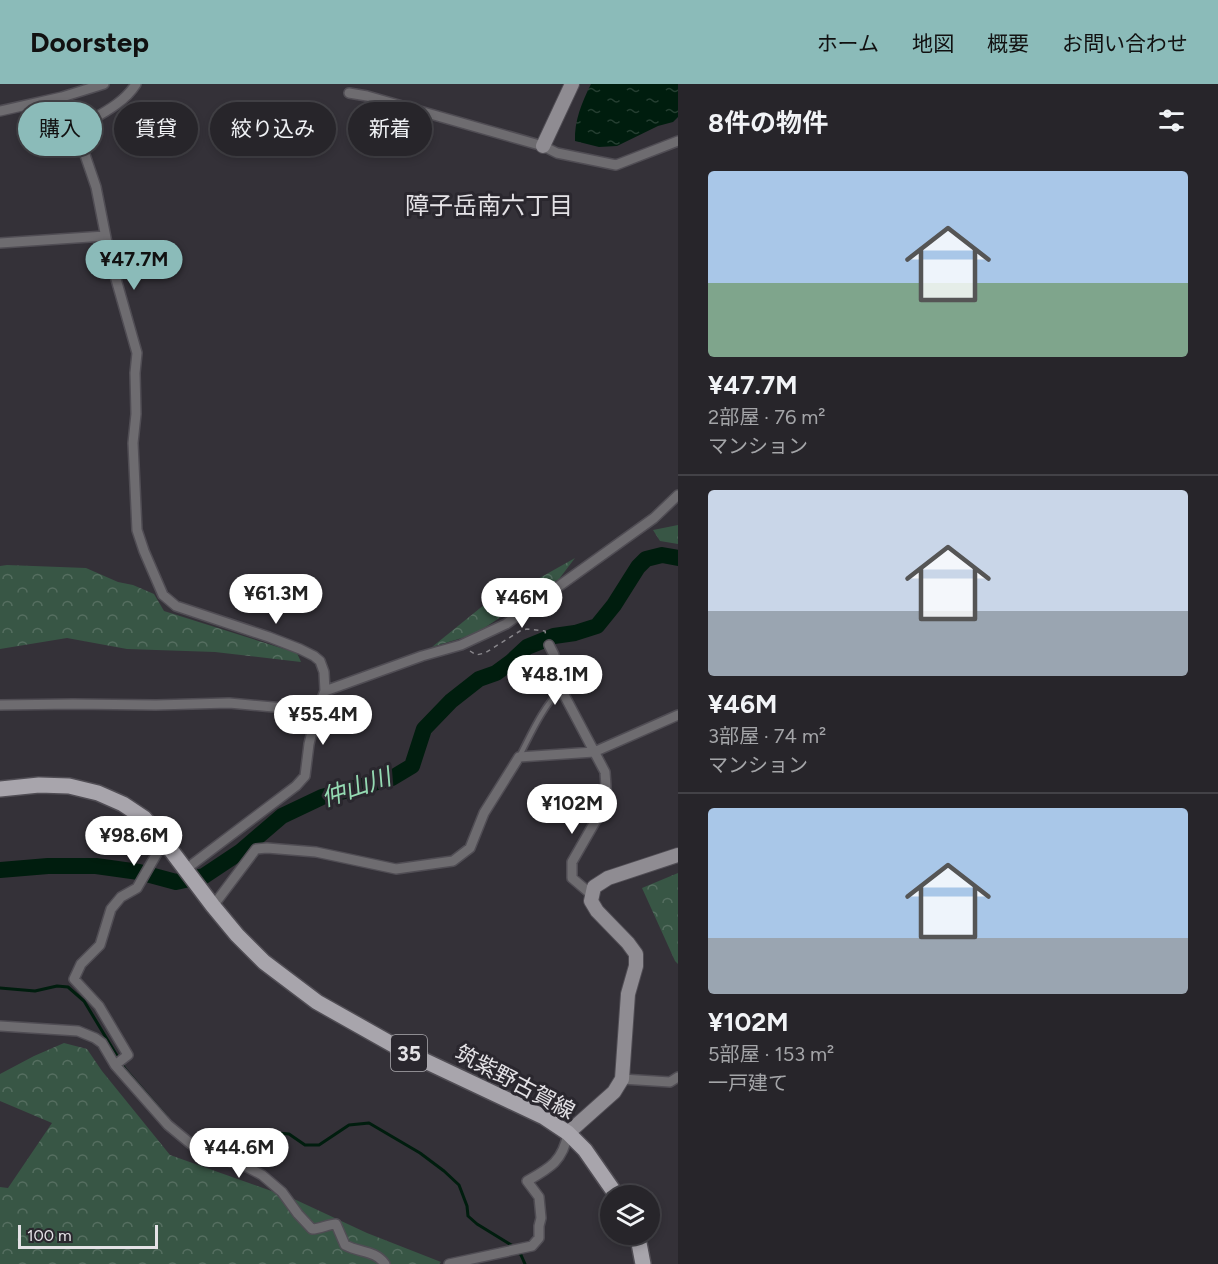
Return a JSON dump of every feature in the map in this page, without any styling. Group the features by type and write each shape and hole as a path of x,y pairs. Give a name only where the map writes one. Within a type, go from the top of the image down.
{"main road":[{"name":"筑紫野古賀線","path":"0,789 39,785 69,786 98,793 123,804 144,818 237,935 264,962 317,1002 404,1051 544,1117 568,1133 585,1150 609,1185"},
{"path":"639,1245 643,1264"}],"street":[{"path":"0,111 62,97 104,84"},
{"path":"136,84 131,92 117,104 84,124 81,136 137,353 133,443 138,530 144,551 163,594 176,606 269,637 314,656 321,661 324,672 325,691 317,711 309,744 305,776 296,786 189,873"},
{"path":"543,146 572,84"},
{"path":"350,93 543,146 557,153 616,165 678,141"},
{"path":"0,243 105,236"},
{"path":"325,691 465,643 506,624 654,518 678,495"},
{"path":"549,645 554,655 554,673 561,689 605,772 607,801 572,862 572,878 592,895"},
{"path":"0,705 229,703 317,711"},
{"path":"210,902 256,849 316,852 396,868 453,861 470,848 484,813 519,757 594,752 678,715"},
{"path":"115,1065 128,1055 99,1006 74,979 81,964 100,945 111,909 121,897 137,888 164,841"},
{"path":"449,1264 532,1246 538,1238 541,1218 539,1197 527,1181 549,1168 563,1151 568,1133 614,1092 622,1079 628,994 636,966 636,954 597,911 591,901 594,887 608,878 678,855"},
{"path":"0,1026 78,1031 95,1038 102,1043 115,1065 168,1125 191,1144 207,1154 247,1167 262,1175 282,1192 312,1229 321,1229 330,1224 336,1224 345,1245 354,1250 373,1253 385,1264"},
{"path":"622,1079 670,1082 678,1077"}],"lane":[{"path":"519,757 544,710 561,689"}],"path":[{"path":"465,643 476,655 485,653 520,631 527,630 545,631 549,645"}],"green space":[{"path":"678,525 678,544 660,541 653,530"},
{"path":"575,558 559,579 475,634 432,647 495,596 536,580"},
{"path":"0,566 86,568 154,594 164,611 297,653 301,662 215,652 127,649 67,638 0,649"},
{"path":"678,873 678,964 642,888"},
{"path":"64,1043 87,1049 170,1155 294,1199 367,1233 441,1262 439,1264 0,1264 0,1187 8,1188 52,1123 0,1101 0,1074"}],"water":[{"path":"591,84 678,84 678,117 673,122 658,126 617,146 599,147 575,141 579,112"}],"waterway":[{"name":"仲山川","path":"0,870 48,866 96,866 139,872 176,882 204,876 240,852 282,816 322,797 392,778 412,766 424,729 451,701 479,679 496,673 527,647 554,636 575,633 597,626 646,559 662,555 678,558"},
{"path":"0,988 35,991 57,986 68,987 84,1001 125,1069 166,1116"},
{"path":"198,1144 220,1149 238,1148 267,1132 289,1134 305,1145 319,1145 349,1125 369,1123 420,1153 444,1171 459,1185 467,1206 468,1216 513,1246 525,1264"}],"district":[{"name":"障子岳南六丁目","path":"489,205"}]}
